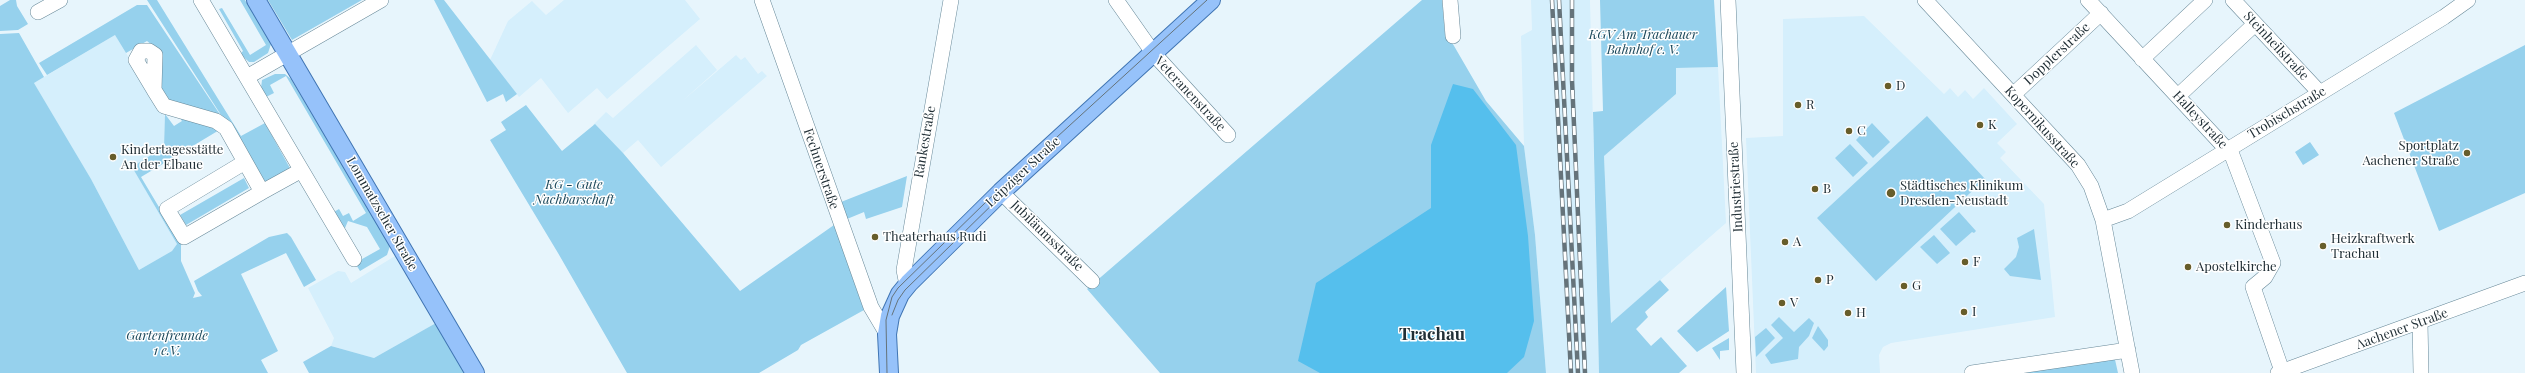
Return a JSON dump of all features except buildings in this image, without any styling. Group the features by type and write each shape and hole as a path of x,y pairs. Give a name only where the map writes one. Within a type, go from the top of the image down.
{"main road":[{"name":"Lommatzscher Straße","path":"256,0 475,373"},
{"name":"Leipziger Straße","path":"889,373 887,334 894,305 909,283 1001,192 1211,0"}],"street":[{"path":"38,12 60,0"},
{"path":"201,0 247,77 300,171 354,259"},
{"path":"247,77 381,0"},
{"name":"Fechnerstraße","path":"762,0 868,300 887,334"},
{"path":"950,5 960,0"},
{"name":"Veteranenstraße","path":"1116,0 1153,53 1228,135"},
{"path":"1450,0 1453,36"},
{"name":"Industriestraße","path":"1728,0 1744,373"},
{"name":"Kopernikusstraße","path":"1925,0 2014,94 2078,165 2091,186 2103,220 2132,373"},
{"name":"Halleystraße","path":"2088,0 2228,149 2273,262 2265,277 2253,287 2280,372"},
{"path":"2142,59 2205,0"},
{"name":"Steinheilstraße","path":"2233,0 2320,92"},
{"name":"Trobischstraße","path":"2103,220 2128,211 2468,0"},
{"name":"Rankestraße","path":"909,283 904,270 950,5"},
{"name":"Dopplerstraße","path":"2014,94 2101,13"},
{"path":"2178,96 2255,24"},
{"path":"154,90 164,106 216,121 226,128 262,192"},
{"path":"246,162 167,209 184,238 300,171"},
{"name":"Jubiläumsstraße","path":"1001,192 1092,281"},
{"name":"Aachener Straße","path":"2280,372 2525,283"},
{"path":"2420,322 2422,373"},
{"path":"1972,373 2128,350"}],"shaded area":[{"path":"564,0 685,0 700,19 607,99 597,88 568,113 541,78 519,97 490,60 508,21 532,1 546,15"},
{"path":"1531,0 1590,0 1599,373 1546,373 1535,235 1524,146 1521,36 1532,30"},
{"name":"Städtisches Klinikum Dresden-Neustadt","path":"1864,16 1944,94 1950,88 1958,97 1965,90 1973,99 1984,88 2017,124 1997,143 2006,152 2000,158 2044,204 2055,317 1891,343 1883,347 1879,355 1880,373 1756,373 1746,138 1783,136 1783,19"},
{"name":"Kindertagesstätte An der Elbaue","path":"115,35 165,117 164,147 132,167 177,244 172,251 139,270 91,179 34,83"},
{"path":"696,45 717,70 680,103 736,55 741,60 745,57 758,74 762,71 767,76 661,167 638,140 623,153 593,125 606,112 613,118"},
{"path":"1718,67 1726,223 1611,323 1604,156 1676,94 1676,68"},
{"path":"1453,84 1473,89 1516,145 1528,236 1534,321 1524,357 1507,373 1320,373 1298,361 1316,283 1431,208 1431,145"},
{"path":"395,256 436,323 374,358 331,346 334,338 308,288 338,271 345,272 351,283"}],"green space":[{"path":"10,0 16,0 17,6 28,24 18,30 0,31 0,6"},
{"path":"147,0 157,0 241,136 265,123 291,170 266,185"},
{"path":"240,0 245,0 271,44 268,53 254,62 249,62 240,54 243,51 219,9 222,8 250,55 266,45"},
{"path":"268,0 362,0 292,40"},
{"path":"434,0 444,0 517,94 506,102 503,94 487,102"},
{"path":"1422,0 1442,0 1445,35 1450,39 1486,101 1524,146 1535,235 1546,373 1160,373 1087,289"},
{"name":"KGV Am Trachauer Bahnhof e. V.","path":"1600,0 1714,0 1718,67 1676,68 1676,94 1604,156 1611,323 1660,280 1669,290 1645,312 1648,317 1636,329 1651,346 1661,337 1687,366 1679,373 1599,373 1593,112 1603,111"},
{"path":"137,5 147,5 221,116 172,104 158,93 158,50 147,41 126,53 115,35 47,75 39,63"},
{"name":"Gartenfreunde 1 e.V.","path":"19,33 44,77 34,83 91,179 139,270 172,251 177,244 132,167 164,147 165,114 174,126 182,121 178,115 221,129 141,177 181,244 181,261 195,293 193,298 202,296 194,281 269,237 287,233 291,237 316,280 304,287 286,253 241,274 278,351 261,360 268,373 0,373 0,34"},
{"name":"Sportplatz Aachener Straße","path":"2525,45 2525,193 2439,231 2394,113"},
{"path":"275,74 285,74 291,79 390,246 387,255 360,271 355,263 380,249 367,227 348,221 345,228 337,223 332,213 339,209 343,216 349,213 353,221 366,213 286,76 270,85 274,93 266,97 261,88 262,80"},
{"name":"KG - Gute Nachbarschaft","path":"526,105 562,151 595,124 623,153 740,291 834,225 864,310 801,345 798,350 759,373 627,373 558,253 490,140 506,130 501,122"},
{"path":"1927,116 1985,179 1876,281 1817,218"},
{"path":"1872,123 1890,142 1873,158 1856,140"},
{"path":"2310,142 2319,155 2303,165 2295,152"},
{"path":"1850,144 1868,163 1853,177 1835,158"},
{"path":"907,176 902,207 866,219 864,212 847,219 841,202"},
{"path":"244,178 249,188 186,225 180,215"},
{"path":"1959,212 1976,231 1974,233 1972,232 1956,246 1940,229"},
{"path":"2034,229 2041,280 2010,276 2004,269 2016,257 2019,247 2017,238"},
{"path":"1934,235 1950,253 1937,264 1920,247"},
{"path":"1726,287 1729,331 1697,352 1677,331"},
{"path":"1779,317 1794,332 1809,318 1814,323 1809,336 1799,347 1798,359 1771,364 1765,355 1783,338 1771,325"},
{"path":"436,323 465,373 309,373 303,362 331,346 374,358"},
{"path":"1818,326 1828,340 1828,346 1824,351 1812,338"},
{"path":"1766,328 1775,338 1756,357 1755,337"},
{"path":"1729,338 1729,350 1720,351 1720,360 1712,348"},
{"path":"2114,355 2118,373 1992,373"}],"tram line":[{"path":"887,373 886,320 892,297 898,288 988,200 1207,0"},
{"path":"892,315 898,300 905,290 1003,194"}],"railway":[{"path":"1552,0 1571,373"},
{"path":"1559,0 1578,373"},
{"path":"1572,0 1572,80 1585,373"}],"place":[{"name":"D","path":"1888,86"},
{"name":"R","path":"1798,105"},
{"name":"K","path":"1980,125"},
{"name":"C","path":"1849,131"},
{"name":"Sportplatz Aachener Straße","path":"2467,153"},
{"name":"Kindertagesstätte An der Elbaue","path":"113,157"},
{"name":"B","path":"1815,189"},
{"name":"Städtisches Klinikum Dresden-Neustadt","path":"1891,193"},
{"name":"Kinderhaus","path":"2227,225"},
{"name":"Theaterhaus Rudi","path":"875,237"},
{"name":"A","path":"1785,242"},
{"name":"Heizkraftwerk Trachau","path":"2323,246"},
{"name":"F","path":"1965,262"},
{"name":"Apostelkirche","path":"2188,267"},
{"name":"P","path":"1818,280"},
{"name":"G","path":"1904,286"},
{"name":"V","path":"1782,303"},
{"name":"I","path":"1964,312"},
{"name":"H","path":"1848,313"}],"district":[{"name":"Trachau","path":"1432,335"}]}
